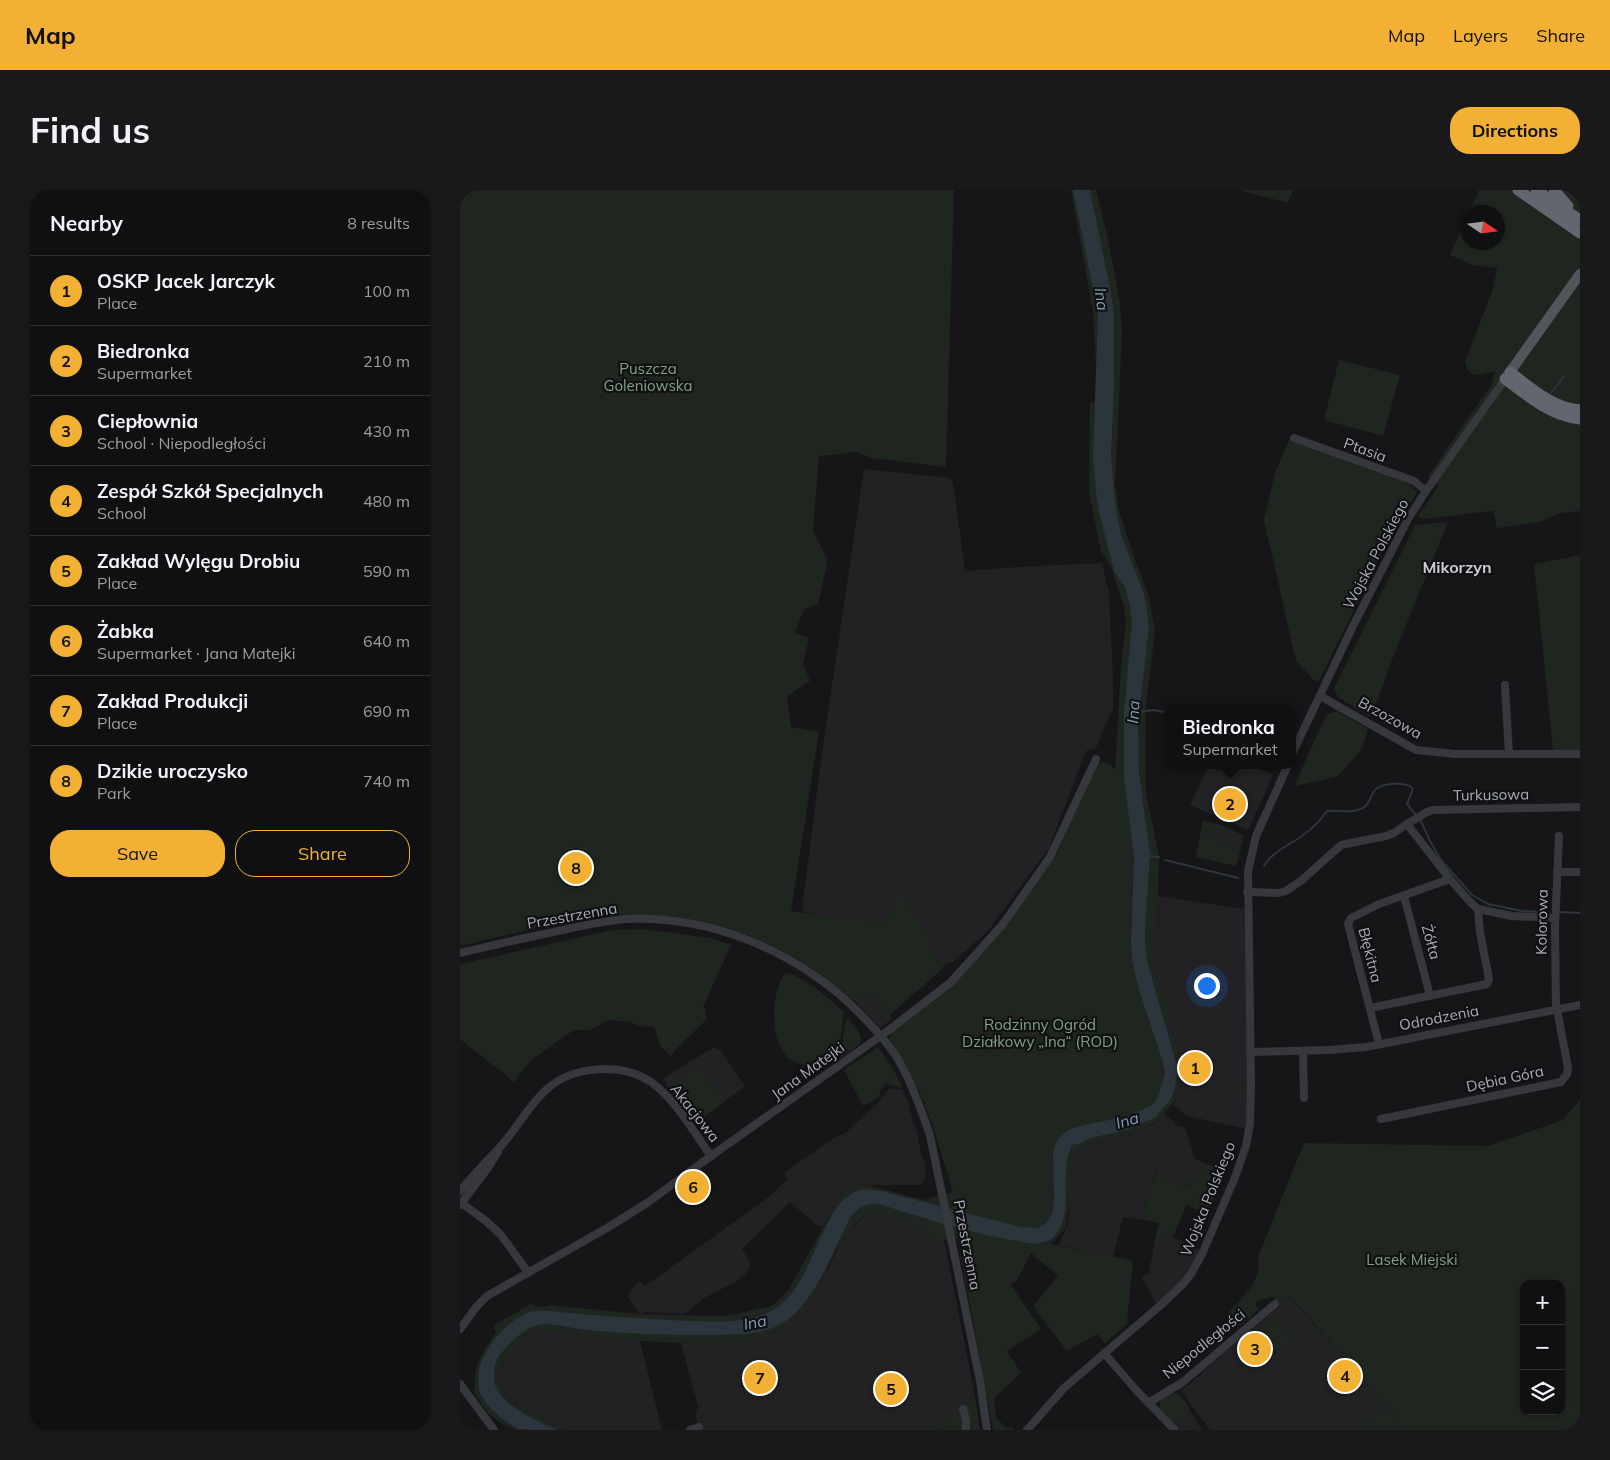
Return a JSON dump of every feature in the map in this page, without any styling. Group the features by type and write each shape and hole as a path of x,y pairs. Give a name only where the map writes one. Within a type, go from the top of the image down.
{"highway":[{"path":"1518,190 1580,233"},
{"path":"1536,190 1579,220"},
{"path":"1554,190 1579,220"},
{"path":"1507,376 1555,403 1567,408 1580,410"},
{"path":"1507,376 1552,411 1580,419"}],"main road":[{"path":"1507,376 1580,274"}],"street":[{"name":"Wojska Polskiego","path":"1296,746 1392,548 1426,491 1507,376"},
{"name":"Ptasia","path":"1294,438 1414,481 1426,491"},
{"path":"1505,685 1510,754"},
{"name":"Brzozowa","path":"1320,696 1416,750 1456,754 1580,754"},
{"name":"Jana Matejki","path":"460,1330 485,1297 607,1228 647,1203 879,1037 951,982 1002,924 1050,857 1096,759"},
{"name":"Wojska Polskiego","path":"1027,1430 1064,1388 1180,1288 1191,1274 1202,1254 1234,1180 1246,1146 1250,1124 1247,892 1249,864 1253,846 1286,769"},
{"name":"Turkusowa","path":"1247,892 1286,891 1302,880 1341,845 1394,833 1433,810 1580,806"},
{"path":"1407,824 1450,879 1478,909 1512,916 1555,918"},
{"name":"Kolorowa","path":"1556,1009 1555,918 1559,836"},
{"path":"1557,872 1580,872"},
{"name":"Błękitna","path":"1379,1044 1348,920 1367,909 1450,879"},
{"name":"Żółta","path":"1404,896 1430,996"},
{"path":"1370,1008 1482,986 1489,982 1478,909"},
{"name":"Przestrzenna","path":"460,953 583,924 647,919 689,923 724,932 763,946 798,964 819,978 870,1022 879,1037 896,1056 922,1111 930,1136 945,1203 989,1430"},
{"name":"Odrodzenia","path":"1250,1052 1336,1050 1379,1044 1580,1005"},
{"name":"Dębia Góra","path":"1381,1119 1561,1082 1568,1074 1568,1068 1556,1009"},
{"path":"1303,1051 1304,1098"},
{"name":"Akacjowa","path":"501,1145 538,1098 554,1084 573,1075 600,1069 612,1069 642,1077 656,1086 673,1104 711,1156"},
{"path":"460,1191 501,1145"},
{"path":"501,1145 488,1169 461,1203 486,1221 501,1235 528,1272"},
{"name":"Niepodległości","path":"1148,1403 1177,1386 1275,1304"},
{"path":"1104,1353 1148,1403 1174,1429"},
{"path":"460,1384 494,1430"},
{"path":"962,1408 966,1420 966,1430"},
{"path":"690,1430 699,1427"}],"shaded area":[{"path":"864,469 949,478 953,482 965,571 1102,563 1109,593 1113,708 1096,748 1086,751 1049,848 988,931 953,962 946,963 942,969 926,934 805,912 802,909 822,753"},
{"path":"1207,769 1259,769 1273,775 1248,830 1190,805"},
{"path":"1203,820 1227,827 1244,836 1236,866 1197,857"},
{"path":"1158,896 1244,909 1248,1071 1246,1129 1187,1116 1173,1105 1177,1098 1183,1067 1173,1031 1169,1007 1156,973"},
{"path":"870,993 892,1019 880,1028 857,1003"},
{"path":"714,1047 721,1051 745,1086 696,1123 666,1085 664,1078"},
{"path":"889,1088 902,1090 908,1102 925,1164 926,1177 921,1185 858,1185 843,1191 823,1226 818,1226 790,1202 742,1249 750,1262 748,1271 740,1279 704,1298 685,1314 645,1312 640,1314 627,1296 639,1281 645,1286 766,1199 788,1179 784,1173 838,1135 843,1135 878,1103"},
{"path":"1165,1114 1178,1126 1185,1127 1195,1159 1223,1170 1221,1175 1201,1167 1197,1178 1194,1178 1190,1186 1183,1188 1165,1180 1156,1171 1147,1190 1144,1220 1123,1217 1113,1257 1059,1245 1067,1227 1069,1216 1069,1167 1072,1156 1080,1146 1103,1141 1153,1125"},
{"path":"868,1211 922,1227 935,1242 944,1240 975,1396 959,1411 930,1430 700,1430 695,1415 698,1407 681,1343 735,1342 770,1336 770,1334 778,1330 821,1282 838,1248"},
{"path":"1156,1235 1171,1242 1173,1237 1200,1250 1180,1283 1157,1305 1141,1277 1149,1273"},
{"path":"1290,1297 1392,1413 1398,1422 1399,1430 1210,1430 1182,1392 1185,1387"},
{"path":"536,1330 640,1341 662,1430 563,1430 523,1410 506,1396 498,1379 502,1363 525,1334"},
{"path":"1191,1413 1202,1430 1172,1430"}],"green space":[{"name":"Puszcza Goleniowska","path":"460,190 954,190 946,467 872,458 857,452 819,456 813,530 826,557 827,564 818,604 804,609 795,633 809,638 803,663 810,681 787,696 791,727 819,732 791,911 888,924 893,890 903,896 926,934 942,969 890,1015 870,993 857,1003 804,963 770,945 715,925 687,920 629,915 600,917 543,926 460,946"},
{"name":"Rodzinny Ogród Działkowy „Ina“ (ROD)","path":"1071,190 1096,190 1120,303 1122,333 1115,485 1119,510 1149,597 1155,631 1145,714 1146,793 1159,856 1156,973 1169,1007 1173,1031 1183,1067 1177,1098 1162,1117 1151,1125 1135,1131 1079,1148 1070,1169 1068,1214 1065,1229 1051,1244 1130,1260 1133,1263 1127,1321 1129,1322 1105,1343 1097,1334 1067,1351 1033,1306 1058,1276 1031,1253 1016,1282 1010,1284 1041,1329 1007,1351 1021,1373 994,1398 996,1418 1008,1429 1011,1427 1014,1430 993,1430 959,1238 935,1242 921,1227 868,1211 838,1247 816,1293 808,1305 793,1319 770,1334 771,1336 734,1342 680,1343 536,1330 525,1334 502,1363 498,1379 506,1396 523,1410 563,1430 515,1430 499,1422 488,1413 474,1393 475,1375 479,1359 496,1332 493,1326 531,1304 540,1307 550,1305 640,1314 718,1316 772,1306 788,1291 843,1191 858,1185 868,1185 923,1200 953,1192 932,1123 920,1093 889,1039 890,1034 952,986 996,936 1056,855 1097,764 1108,763 1115,770 1121,667 1126,622 1124,607 1111,566 1101,551 1089,492 1090,403 1095,402 1096,366 1093,311"},
{"path":"1239,190 1293,190 1288,203"},
{"path":"1477,190 1580,190 1580,511 1561,513 1539,522 1497,528 1493,511 1423,519 1418,516 1439,485 1428,476 1492,384 1495,371 1478,375 1472,374 1467,369 1465,361 1492,292 1497,268 1473,265 1450,255 1460,232 1460,250 1505,250 1505,205 1472,205 1479,191"},
{"path":"1339,360 1400,375 1383,436 1324,420"},
{"path":"1290,438 1348,462 1404,480 1417,492 1389,539 1319,681 1315,681 1296,661 1264,520 1275,473"},
{"path":"1448,522 1393,657 1371,717 1338,697 1334,689 1415,525"},
{"path":"1580,555 1580,750 1553,750 1534,564"},
{"path":"1337,711 1368,729 1362,749 1337,777 1295,786 1326,715"},
{"path":"1203,820 1227,827 1223,831 1212,829 1210,837 1215,838 1215,841 1233,845 1232,848 1240,850 1236,866 1196,857"},
{"path":"644,929 710,938 731,945 703,1007 706,1010 706,1020 671,1056 661,1047 654,1027 608,1020 590,1030 574,1030 531,1060 514,1082 460,1039 460,964 613,930"},
{"path":"791,973 816,988 844,1012 838,1058 820,1064 801,1064 786,1055 781,1047 775,1029 775,1002 781,980 785,974"},
{"path":"846,1019 858,1031 861,1037 860,1044 840,1058"},
{"path":"878,1047 892,1067 903,1088 885,1084 880,1091 879,1097 863,1106 844,1070"},
{"path":"698,1066 724,1102 696,1123 669,1087"},
{"name":"Lasek Miejski","path":"1580,1100 1580,1430 1399,1430 1398,1422 1392,1413 1291,1297 1280,1306 1273,1297 1256,1302 1256,1307 1259,1309 1240,1326 1228,1312 1255,1280 1258,1273 1258,1257 1304,1143 1488,1146 1563,1120"},
{"path":"1201,1167 1221,1175 1207,1214 1186,1205 1171,1242 1156,1235 1159,1223 1144,1220 1147,1190 1157,1171 1165,1180 1187,1188 1194,1177 1197,1178"},
{"path":"1273,1316 1293,1339 1276,1355 1256,1331"},
{"path":"1172,1392 1184,1400 1191,1413 1175,1427 1163,1414 1160,1406 1161,1398"},
{"path":"975,1396 980,1430 930,1430 959,1411"},
{"path":"1383,1406 1386,1410 1385,1412 1394,1422 1385,1430 1358,1430"}],"water":[{"name":"Ina","path":"1073,190 1090,190 1111,294 1114,316 1114,388 1111,455 1115,502 1121,535 1144,594 1147,609 1149,628 1138,723 1139,774 1150,852 1145,945 1148,965 1177,1066 1175,1088 1171,1099 1156,1117 1127,1130 1090,1138 1072,1145 1066,1167 1066,1203 1062,1225 1051,1239 1045,1242 1032,1244 990,1236 886,1206 870,1204 861,1207 851,1216 813,1291 803,1305 792,1316 771,1329 744,1334 708,1335 618,1332 547,1324 529,1328 502,1351 496,1361 494,1380 502,1397 510,1404 519,1411 557,1430 519,1429 508,1423 489,1406 481,1395 478,1381 482,1359 487,1350 502,1331 521,1316 532,1311 550,1311 710,1322 743,1320 770,1312 780,1306 794,1291 825,1229 841,1202 854,1192 862,1190 881,1191 1021,1227 1038,1228 1046,1223 1053,1211 1053,1153 1059,1138 1067,1131 1076,1127 1127,1116 1151,1106 1158,1097 1165,1074 1162,1059 1139,990 1132,960 1131,943 1134,858 1124,777 1124,714 1132,623 1130,604 1125,587 1114,571 1099,512 1096,491 1093,458 1098,314"}],"waterway":[{"path":"1551,393 1564,376"},
{"name":"Ina","path":"1138,712 1155,710 1164,712"},
{"path":"1264,866 1276,853 1312,828 1327,811 1350,811 1363,808 1374,791 1384,785 1401,784 1410,786 1413,789 1407,804 1416,815"},
{"path":"1420,819 1441,860 1472,895 1488,904 1522,911 1544,912"},
{"path":"1149,856 1159,857"},
{"path":"1165,860 1238,878"},
{"path":"1560,912 1580,913"}],"place":[{"name":"Biedronka","path":"1230,804"},
{"name":"Dzikie uroczysko","path":"576,868"},
{"name":"OSKP Jacek Jarczyk","path":"1195,1068"},
{"name":"Żabka","path":"693,1187"},
{"name":"Ciepłownia","path":"1255,1349"},
{"name":"Zespół Szkół Specjalnych","path":"1345,1376"},
{"name":"Zakład Produkcji","path":"760,1378"},
{"name":"Zakład Wylęgu Drobiu","path":"891,1389"}],"district":[{"name":"Mikorzyn","path":"1457,567"}]}
